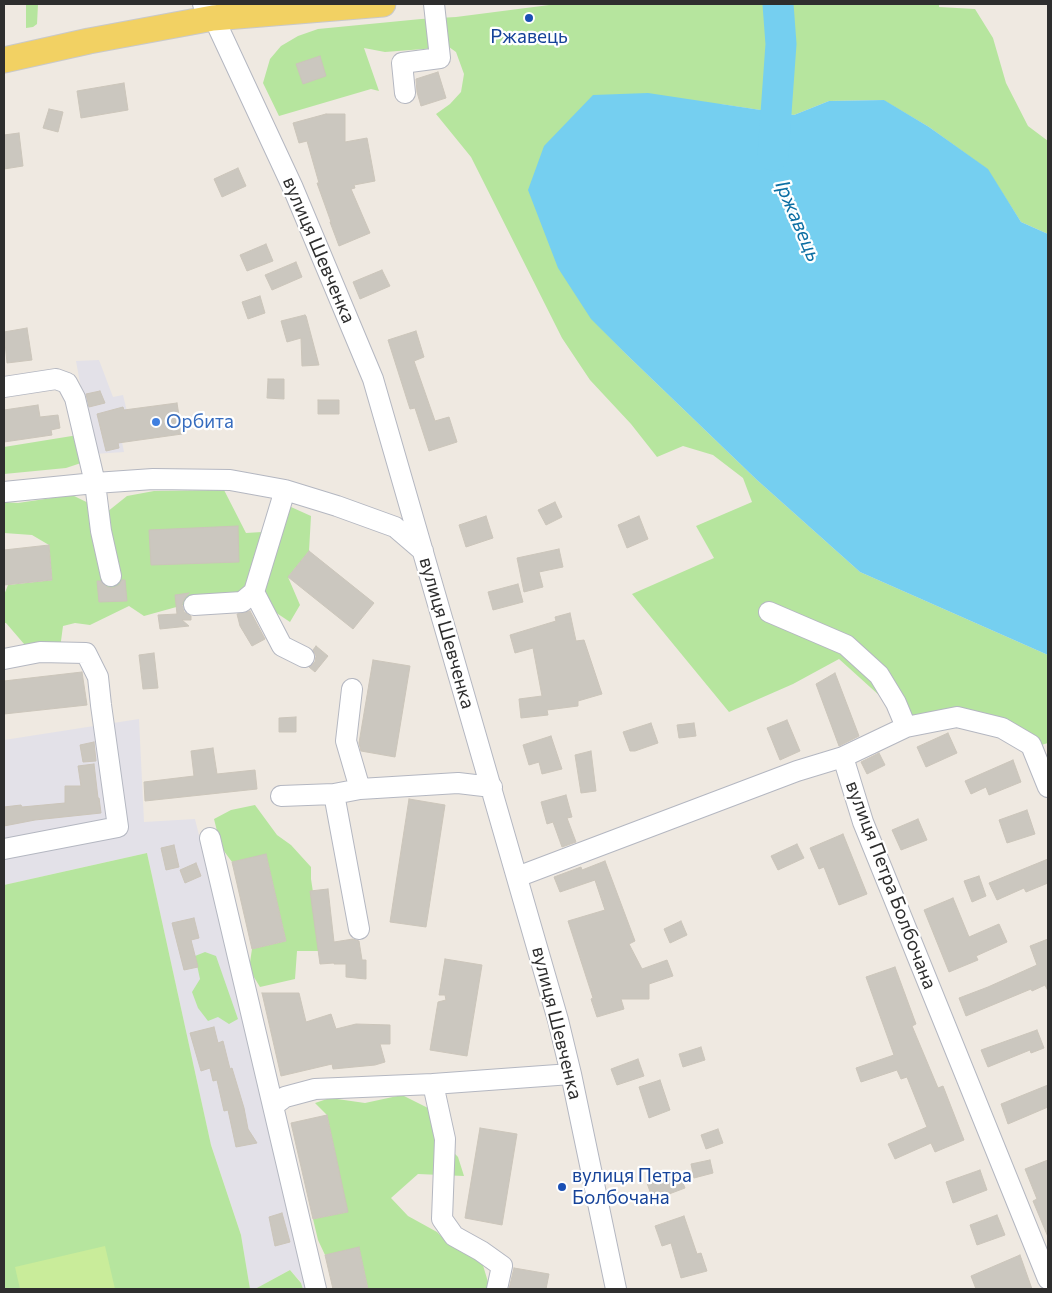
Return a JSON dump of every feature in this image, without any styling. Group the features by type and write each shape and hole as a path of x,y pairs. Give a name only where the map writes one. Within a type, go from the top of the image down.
{"main road":[{"path":"4,60 208,11 383,4"}],"street":[{"path":"405,94 402,63 440,58 434,4"},
{"name":"вулиця Шевченка","path":"208,11 294,188 374,379 558,1020 616,1289"},
{"path":"4,387 56,379 67,383 75,398 94,482 101,531 111,576"},
{"path":"4,492 94,482 153,479 230,480 285,490 338,506 395,527 423,551"},
{"path":"194,605 242,602 254,592 285,490"},
{"path":"254,592 282,646 304,657"},
{"path":"769,612 846,645 879,675 896,703 906,728"},
{"path":"4,659 40,652 86,653 98,677 100,705 118,827 4,849"},
{"path":"352,689 346,741 360,788"},
{"path":"843,757 906,728 957,717 1002,728 1031,745 1048,787"},
{"name":"вулиця Петра Болбочана","path":"517,877 797,771 843,757 863,822 1048,1279"},
{"path":"281,796 334,794 360,788 458,783 492,787"},
{"path":"334,794 359,928"},
{"path":"210,838 316,1289"},
{"path":"273,1106 285,1097 315,1089 433,1084 571,1074"},
{"path":"433,1084 445,1139 442,1219 454,1236 481,1251 502,1266 497,1289"}],"shaded area":[{"path":"99,360 113,397 123,395 130,424 119,427 124,452 93,454 76,361"},
{"path":"139,719 144,822 195,819 311,1289 303,1289 301,1282 290,1270 255,1289 250,1289 241,1235 211,1145 147,853 4,885 4,740"}],"green space":[{"path":"26,4 38,4 37,24 33,27 26,28"},
{"path":"557,4 772,4 774,26 784,32 784,4 939,4 939,7 975,9 993,38 1006,83 1028,126 1048,141 1048,234 1021,222 987,169 929,127 883,100 829,101 794,115 720,104 592,319 757,480 860,572 1048,655 1048,743 1024,750 1001,734 957,722 909,737 891,706 839,659 793,684 729,712 632,594 714,558 696,526 752,502 743,478 713,455 683,446 657,457 631,424 590,380 562,338 471,157 436,114 450,104 461,92 464,74 456,52 449,47 385,52 364,48 379,91 371,89 279,116 263,83 270,59 281,46 298,36 318,29 456,17"},
{"path":"78,435 81,463 66,468 4,474 4,447"},
{"path":"224,490 246,533 262,532 273,506 291,507 311,516 309,551 288,577 300,605 290,622 263,604 198,601 144,616 129,606 90,625 75,623 63,626 61,641 65,661 37,659 4,623 4,595 8,585 52,580 49,545 32,535 4,533 4,502 18,503 72,495 107,512 127,496 154,491"},
{"path":"255,805 277,835 291,845 311,867 311,879 322,951 297,951 295,979 260,987 249,969 252,949 286,941 266,855 232,862 221,847 214,819 231,810"},
{"path":"147,853 211,1145 241,1235 250,1289 4,1289 4,885"},
{"path":"205,952 216,956 238,1019 229,1024 218,1017 208,1021 198,1008 192,992 200,979 195,956"},
{"path":"402,1095 428,1108 434,1132 458,1157 464,1176 418,1174 391,1198 408,1216 437,1232 451,1246 482,1262 488,1282 488,1289 368,1289 359,1248 325,1255 318,1240 313,1219 347,1212 327,1115 315,1103 330,1098 365,1103"},
{"path":"105,1246 115,1289 20,1289 15,1267"},
{"path":"290,1270 301,1283 303,1289 255,1289"}],"water":[{"path":"648,93 794,115 829,101 884,100 929,127 988,169 1021,222 1048,234 1048,655 860,572 757,480 591,319 558,268 528,190 544,146 593,95"}],"building":[{"path":"320,56 326,76 303,84 296,64"},
{"path":"438,72 446,98 421,106 416,79"},
{"path":"124,83 128,110 81,118 77,91"},
{"path":"49,109 63,112 58,132 43,128"},
{"path":"326,114 345,114 345,142 367,138 375,181 354,185 355,188 351,189 370,233 339,246 317,183 319,183 307,141 299,143 293,123"},
{"path":"19,133 23,166 4,169 4,135"},
{"path":"238,168 246,186 222,197 214,179"},
{"path":"266,244 273,261 247,271 240,255"},
{"path":"296,262 302,277 272,290 265,275"},
{"path":"382,270 390,286 360,299 353,282"},
{"path":"260,296 265,313 248,319 242,302"},
{"path":"305,315 319,365 302,366 301,338 287,342 281,321"},
{"path":"27,328 32,360 7,363 4,332"},
{"path":"416,331 424,357 414,361 435,421 449,417 457,442 429,451 415,408 410,409 388,340"},
{"path":"268,379 284,379 284,399 267,398"},
{"path":"100,391 105,403 89,407 86,394"},
{"path":"318,400 339,400 339,414 318,414"},
{"path":"177,403 182,434 118,443 119,448 106,451 97,414 123,407 124,410"},
{"path":"38,405 40,417 58,415 60,428 51,430 52,435 4,442 4,410"},
{"path":"555,502 562,517 546,525 538,510"},
{"path":"486,516 493,538 466,547 459,525"},
{"path":"639,516 648,539 627,548 618,525"},
{"path":"238,526 239,562 151,565 149,530"},
{"path":"49,545 52,580 4,585 4,550"},
{"path":"559,549 563,567 539,572 543,587 524,592 517,558"},
{"path":"309,551 374,603 353,629 288,577"},
{"path":"122,580 125,580 127,601 99,602 97,581 101,581 107,587 113,588 119,585"},
{"path":"518,584 523,602 493,610 488,592"},
{"path":"189,593 182,605 184,612 191,616 191,620 182,620 189,626 160,629 158,615 177,614 175,595"},
{"path":"250,611 265,639 252,646 240,626 237,614"},
{"path":"570,613 576,641 584,640 602,694 578,701 578,706 547,710 548,715 521,718 519,699 542,696 533,648 515,653 510,635 556,621 555,617"},
{"path":"316,646 328,656 315,672 309,667 315,662 316,656 313,650"},
{"path":"154,653 158,688 143,689 139,655"},
{"path":"373,660 410,666 395,757 361,751 359,743"},
{"path":"82,672 87,705 4,714 4,681"},
{"path":"835,673 859,736 839,746 816,684"},
{"path":"296,717 296,732 279,732 279,718"},
{"path":"787,720 800,751 780,760 767,728"},
{"path":"651,723 658,743 630,751 623,732"},
{"path":"694,723 696,736 679,738 677,725"},
{"path":"948,733 957,753 926,767 917,747"},
{"path":"551,736 562,769 542,774 539,762 529,765 523,745"},
{"path":"94,742 96,761 83,762 80,745"},
{"path":"213,748 217,774 255,770 257,789 145,801 144,782 194,776 191,751"},
{"path":"591,751 596,791 581,793 575,755"},
{"path":"879,753 885,765 867,774 861,762"},
{"path":"1013,760 1021,782 989,795 986,787 971,794 965,781"},
{"path":"94,764 101,813 35,820 4,826 4,807 65,803 65,786 81,786 78,766"},
{"path":"566,795 572,817 567,818 576,842 562,847 553,822 547,824 541,802"},
{"path":"409,799 445,805 426,927 390,922"},
{"path":"1027,810 1035,834 1007,843 999,820"},
{"path":"918,819 927,840 901,850 892,830"},
{"path":"843,834 867,894 839,905 824,867 819,869 810,848"},
{"path":"797,844 804,858 778,870 771,856"},
{"path":"174,845 179,867 166,870 161,848"},
{"path":"266,854 286,941 252,949 232,862"},
{"path":"1048,859 1048,883 1026,892 1024,888 997,900 989,883"},
{"path":"605,861 635,941 629,944 642,969 667,960 673,976 649,984 649,999 621,999 624,1009 597,1017 591,999 593,998 568,921 605,910 595,880 560,892 554,877 581,867 582,870"},
{"path":"196,863 201,876 185,883 180,870"},
{"path":"979,876 986,896 972,902 964,881"},
{"path":"328,889 334,942 353,939 359,941 362,960 366,960 366,979 346,977 346,964 320,964 310,891"},
{"path":"953,898 969,937 999,924 1007,942 976,956 978,960 949,972 924,910"},
{"path":"194,918 199,938 191,940 198,967 184,970 172,923"},
{"path":"681,921 687,935 670,943 664,929"},
{"path":"1048,939 1048,991 1045,985 1032,991 1031,989 966,1016 959,998 1037,965 1030,946"},
{"path":"445,959 482,965 467,1056 430,1050 438,1002 446,1000 445,995 439,995"},
{"path":"895,967 916,1024 912,1026 938,1088 943,1086 964,1140 935,1152 931,1143 895,1159 888,1144 927,1127 907,1077 901,1079 897,1070 861,1082 856,1068 894,1055 866,977"},
{"path":"262,993 299,993 306,1022 331,1014 336,1029 356,1024 390,1025 390,1044 380,1044 385,1062 375,1065 333,1069 332,1064 281,1076"},
{"path":"214,1027 218,1043 223,1041 230,1069 232,1068 248,1129 257,1143 236,1147 228,1110 224,1111 217,1080 213,1081 210,1068 201,1071 190,1033"},
{"path":"1037,1030 1044,1048 1031,1053 1030,1050 988,1067 981,1050"},
{"path":"701,1047 705,1060 683,1067 679,1054"},
{"path":"638,1059 644,1076 617,1085 611,1069"},
{"path":"660,1080 670,1110 649,1118 639,1087"},
{"path":"1048,1085 1048,1107 1008,1124 1001,1104"},
{"path":"327,1115 348,1212 313,1219 291,1123"},
{"path":"480,1128 517,1134 502,1225 465,1218"},
{"path":"718,1129 723,1143 706,1149 701,1135"},
{"path":"710,1160 713,1173 694,1178 691,1164"},
{"path":"1048,1160 1048,1237 1033,1201 1037,1199 1025,1169"},
{"path":"980,1170 987,1190 953,1203 946,1182"},
{"path":"678,1171 685,1188 653,1200 647,1183"},
{"path":"282,1213 290,1242 275,1246 269,1217"},
{"path":"997,1215 1005,1235 977,1245 970,1225"},
{"path":"684,1216 697,1254 701,1253 707,1271 681,1278 671,1243 662,1246 655,1226"},
{"path":"359,1247 368,1289 333,1289 325,1255"},
{"path":"1020,1255 1032,1289 976,1289 971,1276"},
{"path":"514,1268 549,1274 546,1289 509,1289"}],"waterway":[{"name":"Іржавець","path":"773,155 781,44 778,4"}],"place":[{"name":"Ржавець","path":"529,18"},
{"name":"Орбита","path":"156,422"},
{"name":"вулиця Петра Болбочана","path":"562,1187"}]}
